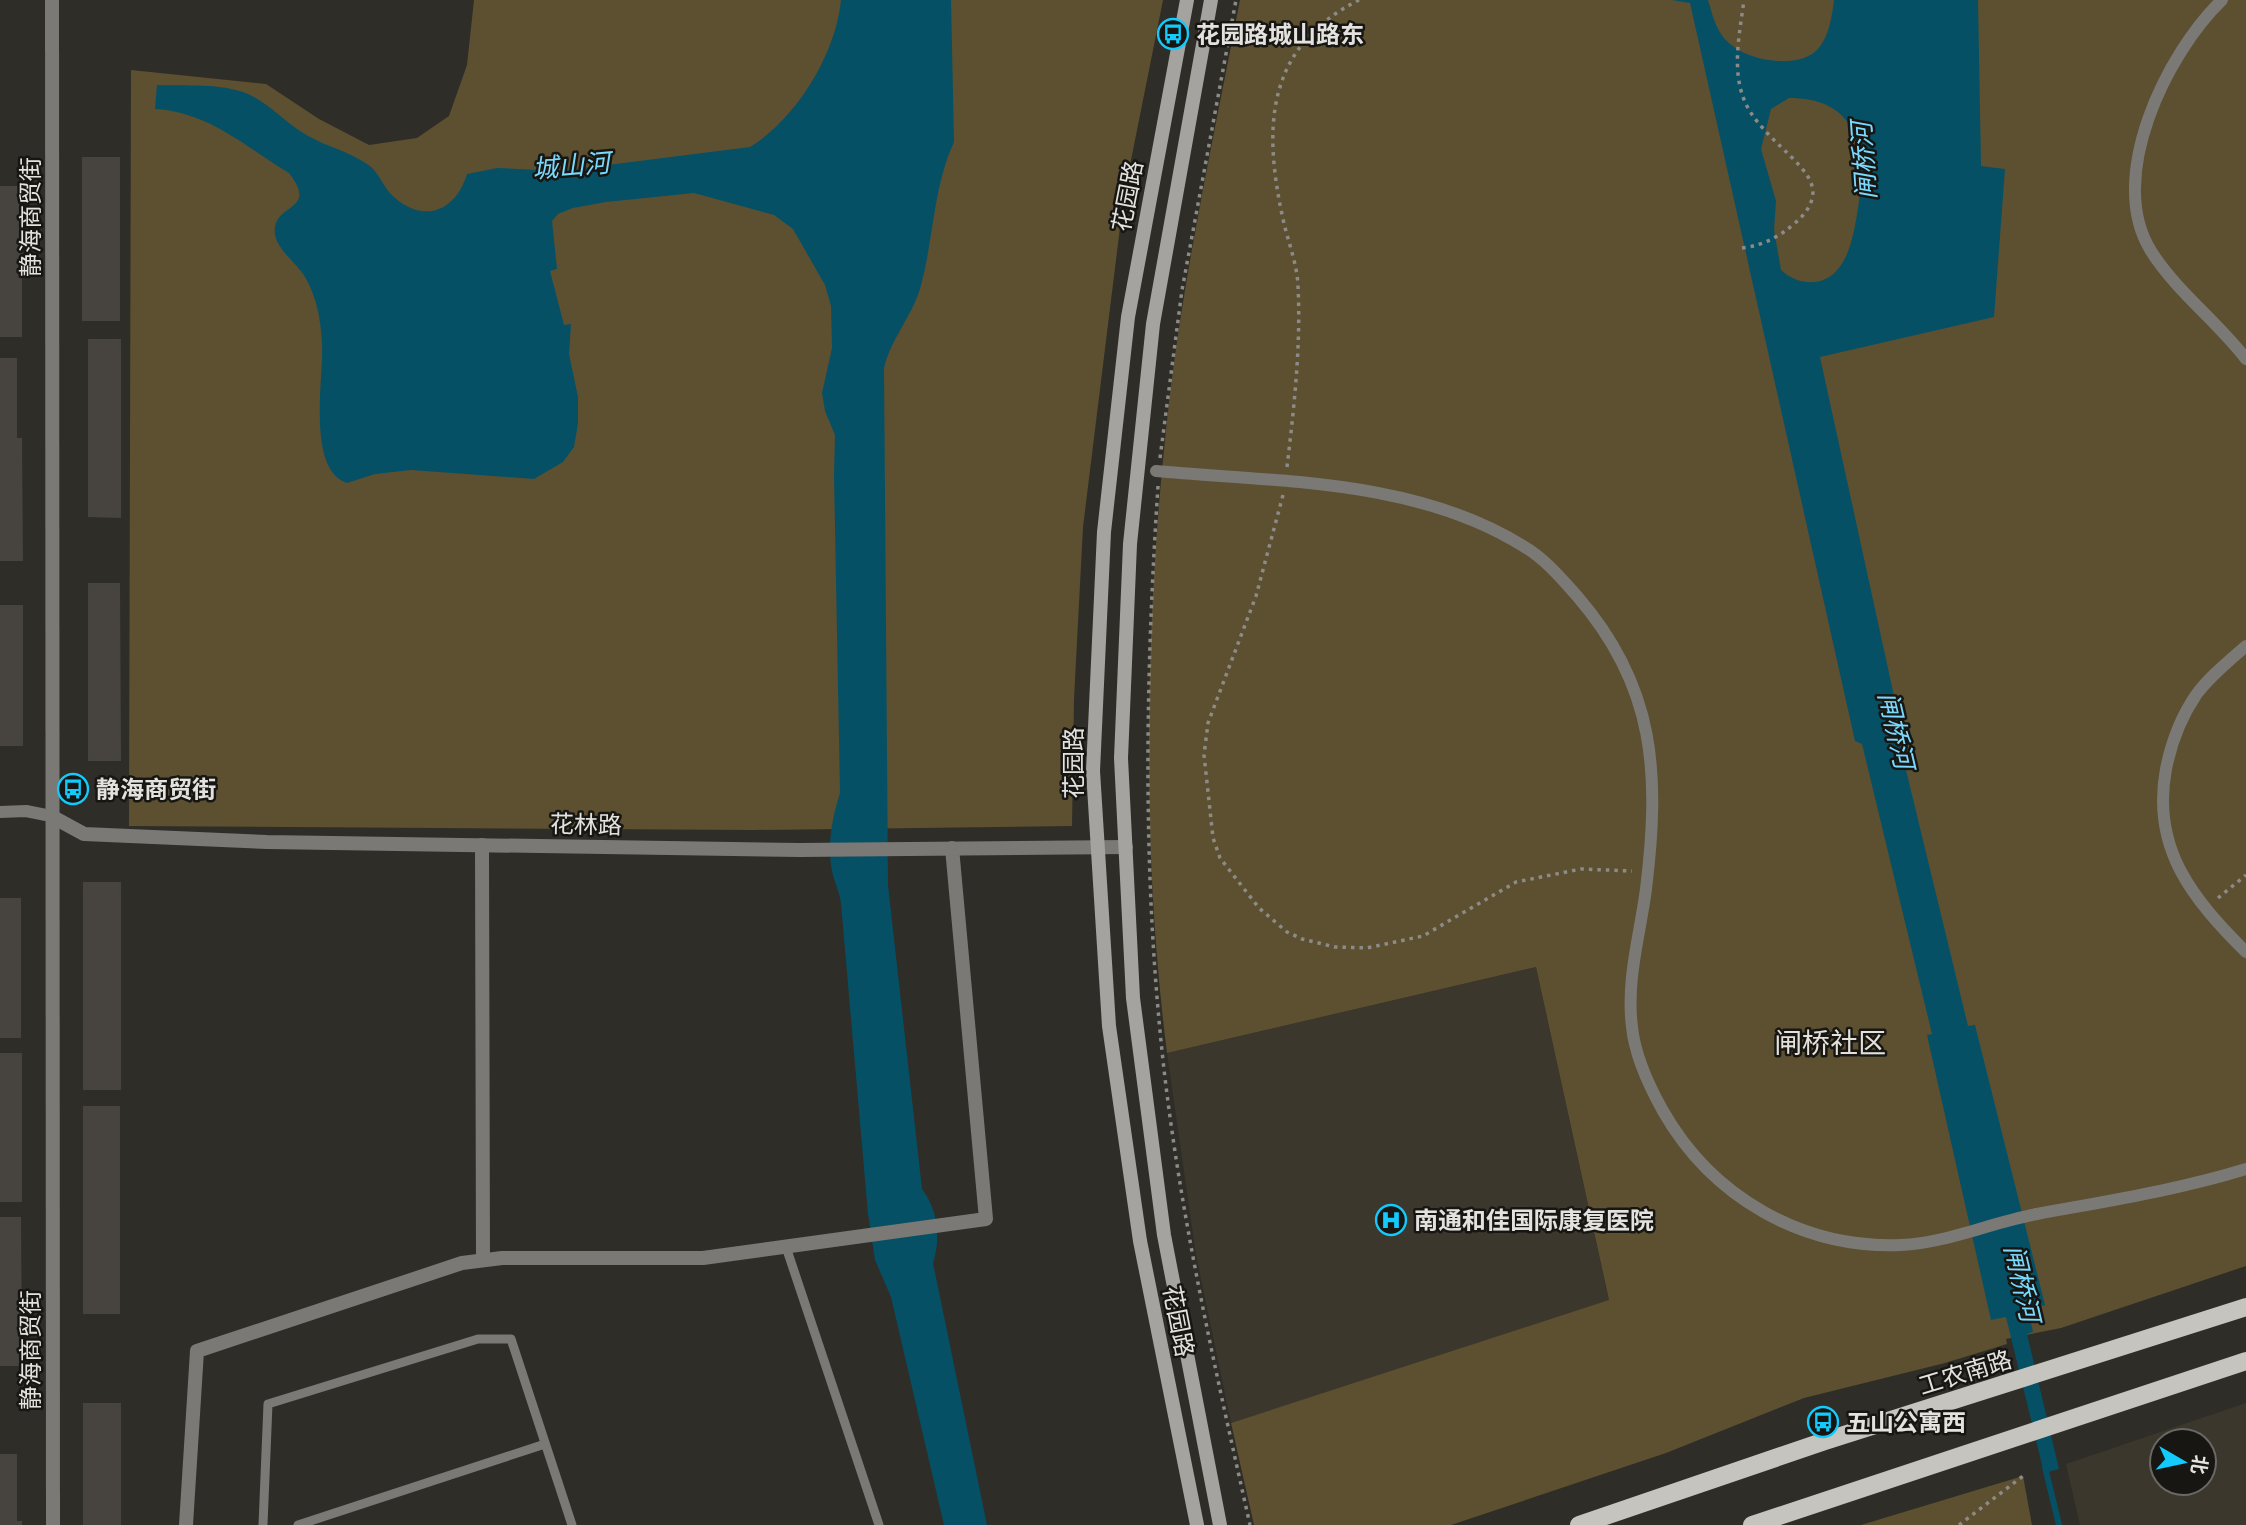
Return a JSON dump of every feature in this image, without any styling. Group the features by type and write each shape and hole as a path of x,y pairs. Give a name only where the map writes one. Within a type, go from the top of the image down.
{"main road":[{"name":"花园路","path":"1187,0 1128,317 1104,532 1093,771 1109,1026 1140,1241 1197,1525"},
{"name":"花园路","path":"1211,0 1153,324 1130,544 1121,758 1133,998 1162,1223 1220,1525"},
{"name":"工农南路","path":"1579,1525 1825,1441 2047,1373 2246,1307"},
{"path":"1752,1525 2246,1361"}],"street":[{"name":"静海商贸街","path":"52,0 53,1525"},
{"path":"2222,0 2174,67 2149,116 2139,151 2135,211 2151,251 2246,359"},
{"path":"1158,470 1381,493 1436,507 1489,527 1525,547 1566,583 1604,630 1625,666 1643,708 1653,789 1648,873 1632,965 1632,1029 1652,1092 1678,1138 1696,1159 1758,1210 1783,1223 1826,1238 1903,1245 2030,1215 2173,1189 2246,1169"},
{"path":"2246,646 2195,696 2180,724 2164,781 2163,824 2176,865 2204,907 2246,952"},
{"path":"0,812 26,811 51,816"},
{"name":"花林路","path":"51,816 84,834 267,842 800,850 1126,847"},
{"path":"482,845 483,1260"},
{"path":"186,1525 197,1351 463,1263 483,1260 703,1258 986,1219 952,848"}],"lane":[{"path":"786,1247 879,1525"},
{"path":"262,1525 268,1404 478,1339 511,1339 572,1525"},
{"path":"298,1525 545,1444"}],"path":[{"path":"1236,0 1182,290 1158,470 1148,669 1148,830 1164,1064 1192,1256 1250,1525"},
{"path":"1359,0 1331,16 1306,40 1293,58 1274,99 1275,178 1298,284 1294,399 1285,482 1271,549 1208,723 1204,755 1213,838 1220,858 1259,908 1280,926 1302,939 1335,947 1367,948 1423,936 1500,889 1547,874 1597,869 1648,873"},
{"path":"1742,248 1776,237 1806,212 1813,188 1803,171 1770,140 1749,111 1742,96 1739,43 1744,0"},
{"path":"2204,907 2246,875"},
{"path":"1959,1525 2023,1476"}],"shaded area":[{"path":"474,0 1163,0 1124,195 1083,527 1074,699 1072,826 754,830 129,826 131,70 266,84 319,119 369,145 417,138 449,116 467,65"},
{"path":"1240,0 2246,0 2246,1266 2061,1328 2006,1339 2007,1344 1945,1363 1804,1398 1666,1453 1451,1525 1254,1525 1231,1423 1609,1300 1536,967 1167,1053 1158,972 1149,807 1155,557 1170,394 1184,295"},
{"name":"南通和佳国际康复医院","path":"1536,967 1609,1301 1231,1423 1196,1255 1167,1053"},
{"path":"2246,1403 2246,1525 2080,1525 2066,1464 2148,1436 2148,1497 2218,1497 2218,1427 2175,1427"},
{"path":"2023,1476 2032,1525 1861,1525"}],"water":[{"path":"841,0 951,0 954,142 942,177 918,296 892,346 884,368 888,885 922,1189 935,1215 937,1244 933,1263 987,1525 944,1525 891,1297 875,1260 868,1214 841,904 832,871 830,851 840,793 835,435 825,411 822,393 832,348 831,306 825,285 793,229 774,215 694,193 606,202 573,208 558,214 552,221 557,269 550,271 564,325 571,324 569,354 578,397 574,447 563,462 534,479 411,470 375,474 347,483 334,474 326,460 322,442 322,344 315,301 305,277 279,246 275,234 280,217 297,201 297,186 289,173 209,123 192,116 155,109 157,85 238,90 262,102 308,136 367,164 390,193 405,205 417,210 438,210 455,197 467,174 497,168 560,171 750,147 783,120 811,83 831,42"},
{"path":"1672,0 1708,0 1718,29 1737,49 1757,58 1792,61 1812,54 1822,44 1828,30 1834,0 1978,0 1981,166 2005,169 1994,317 1820,357 1901,728 1898,737 1968,1026 1975,1025 2045,1305 2028,1310 2033,1332 2027,1334 2059,1469 2044,1473 2006,1317 1991,1320 1927,1035 1932,1034 1862,744 1855,741 1690,3","holes":["1789,98 1812,100 1831,107 1844,118 1859,148 1861,167 1852,240 1838,269 1818,282 1795,279 1781,270 1774,230 1776,201 1761,149 1771,109"]}],"building":[{"path":"82,157 120,157 120,321 82,321"},
{"path":"0,186 22,186 22,337 0,337"},
{"path":"88,339 121,339 121,518 88,517"},
{"path":"0,358 17,358 17,438 22,438 23,561 0,561"},
{"path":"88,583 120,583 121,761 88,761"},
{"path":"0,605 23,605 23,746 0,746"},
{"path":"83,882 121,882 121,1090 83,1090"},
{"path":"0,898 21,898 21,1038 0,1038"},
{"path":"0,1053 22,1053 22,1202 0,1202"},
{"path":"83,1106 120,1106 120,1314 83,1314"},
{"path":"0,1217 21,1217 22,1366 0,1366"},
{"path":"83,1403 121,1403 121,1525 83,1525"},
{"path":"0,1454 17,1454 17,1521 22,1521 22,1525 0,1525"}],"waterway":[{"name":"闸桥河","path":"2045,1467 2059,1525"}],"place":[{"name":"花园路城山路东","path":"1173,34"},
{"name":"静海商贸街","path":"73,789"},
{"name":"南通和佳国际康复医院","path":"1391,1220"},
{"name":"五山公寓西","path":"1823,1422"}],"district":[{"name":"闸桥社区","path":"1830,1042"}],"water label":[{"name":"城山河","path":"571,165"}]}
